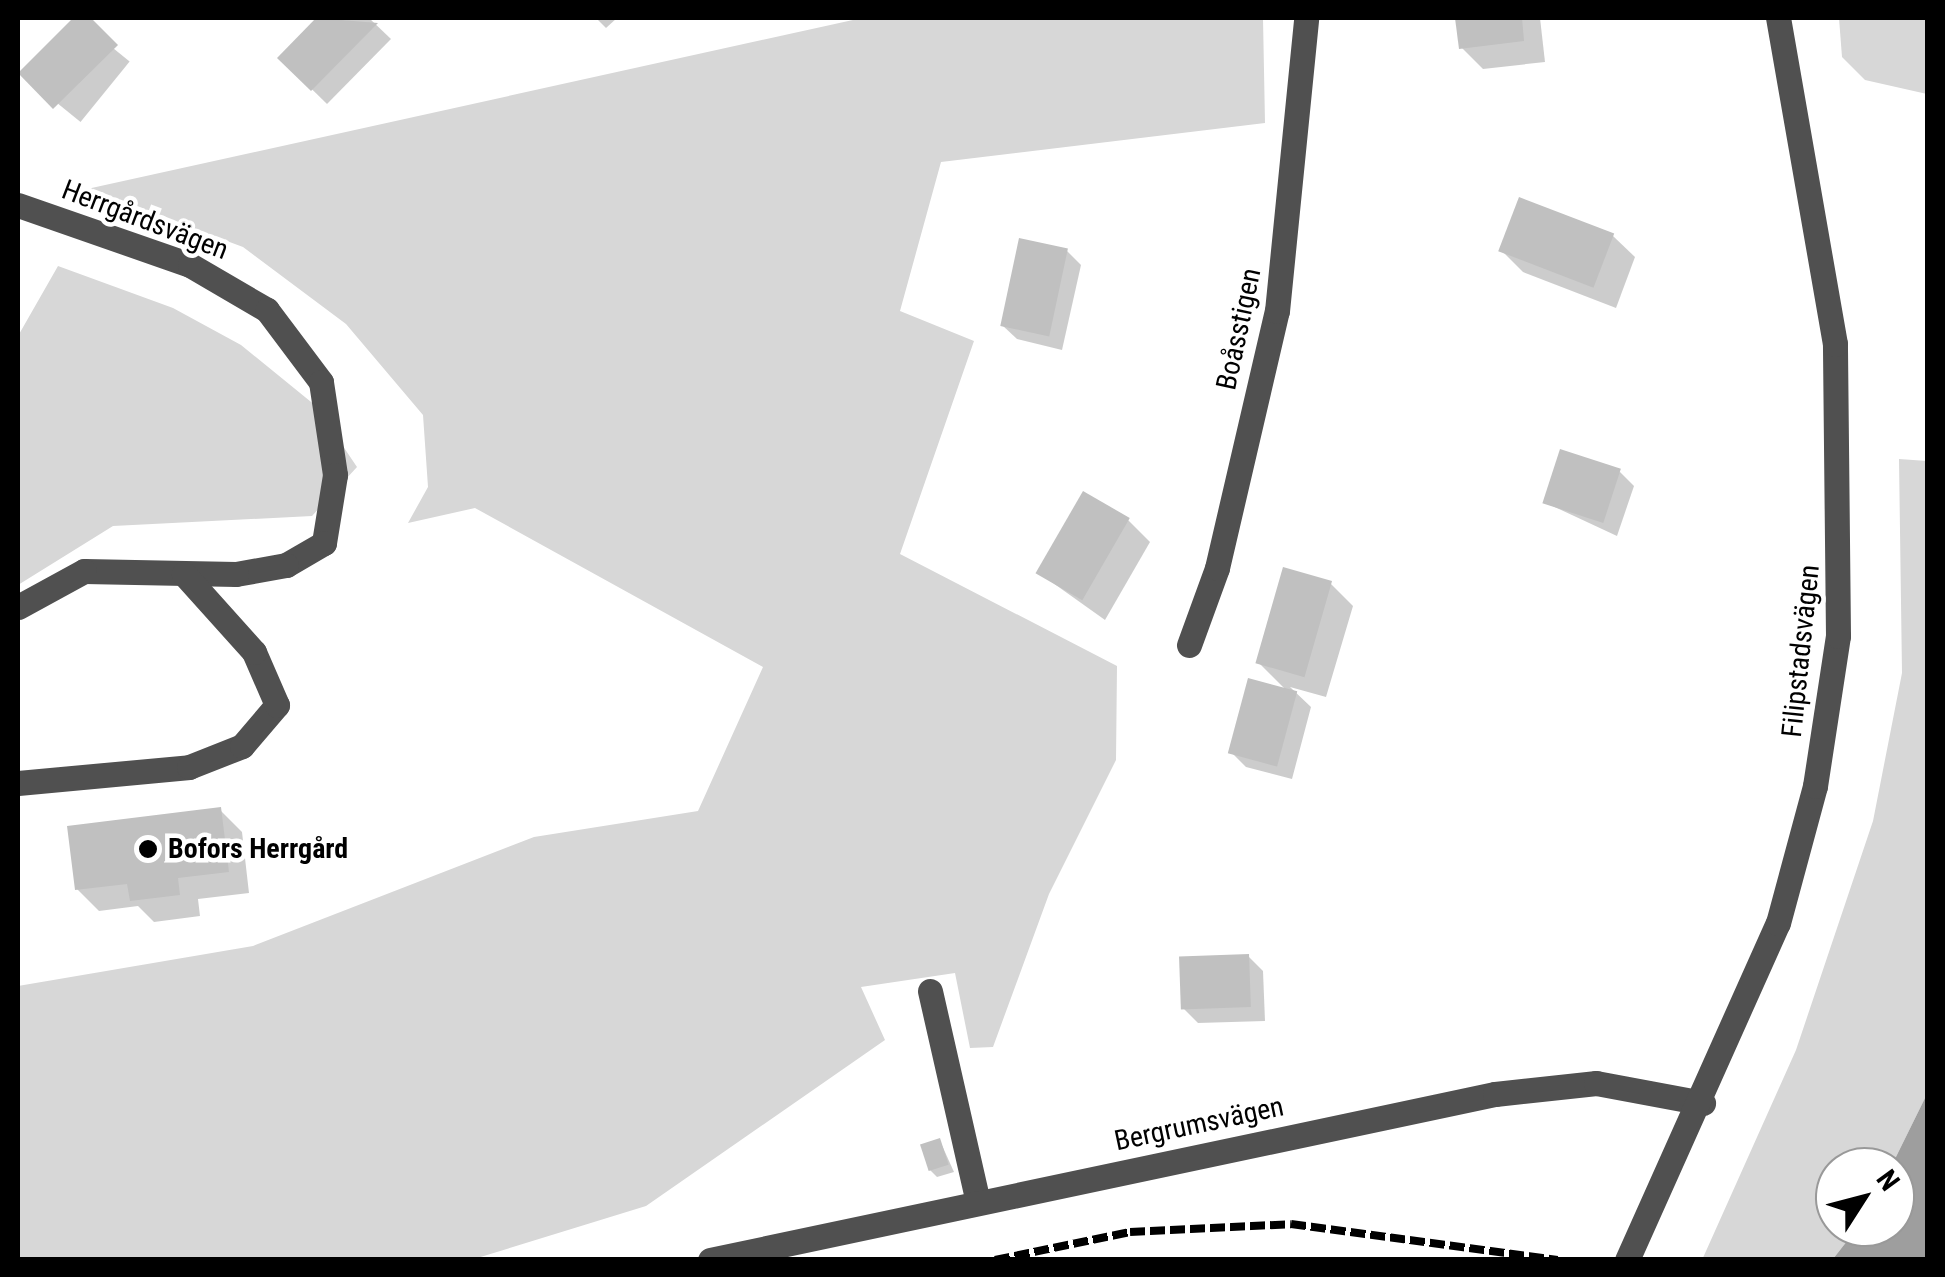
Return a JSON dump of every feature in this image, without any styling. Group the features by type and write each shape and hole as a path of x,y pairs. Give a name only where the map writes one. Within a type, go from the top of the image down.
{"street":[{"name":"Boåsstigen","path":"1189,646 1217,568 1277,311 1306,18"},
{"name":"Filipstadsvägen","path":"1627,1260 1703,1104 1799,854 1838,636 1835,344 1778,18"},
{"name":"Herrgårdsvägen","path":"18,205 235,287 297,342 321,382 335,474 324,543 286,564 184,574 84,572 18,607"},
{"path":"18,783 190,767 242,746 278,705 254,652 184,574"},
{"path":"930,991 978,1202"},
{"name":"Bergrumsvägen","path":"710,1260 1495,1094 1596,1082 1703,1104"}],"shaded area":[{"path":"862,18 1263,18 1265,123 941,162 900,311 974,341 900,554 1117,666 1116,760 1049,894 993,1047 970,1048 955,973 861,987 885,1040 646,1206 474,1259 18,1259 18,986 253,946 534,837 698,811 763,667 475,508 408,523 428,487 423,415 346,324 243,247 87,189"},
{"path":"1839,18 1927,18 1927,94 1865,80 1842,57"},
{"path":"58,266 173,308 241,345 316,406 357,467 312,516 113,526 18,585 18,336"},
{"path":"1899,459 1927,461 1927,1094 1901,1147 1815,1147 1815,1247 1842,1247 1833,1259 1702,1260 1796,1050 1873,821 1902,673"},
{"path":"1927,1094 1927,1259 1833,1259 1842,1247 1915,1247 1915,1147 1901,1147"}],"building":[{"path":"73,18 91,18 118,45 53,109 18,73"},
{"path":"316,18 378,23 311,91 277,58"},
{"path":"1455,18 1522,18 1524,41 1459,49"},
{"path":"1519,197 1614,234 1593,288 1498,251"},
{"path":"1019,238 1068,248 1049,336 1000,326"},
{"path":"1560,449 1621,469 1603,523 1542,503"},
{"path":"1083,491 1130,518 1082,600 1036,573"},
{"path":"1283,567 1332,581 1304,677 1255,663"},
{"path":"1248,678 1297,691 1277,767 1228,753"},
{"name":"Bofors Herrgård","path":"221,807 229,872 178,878 180,895 130,901 127,884 75,890 67,826"},
{"path":"1249,954 1251,1007 1181,1009 1179,956"},
{"path":"940,1138 949,1165 929,1171 920,1144"}],"railway":[{"path":"995,1260 1130,1232 1291,1224 1558,1260"}],"place":[{"name":"Bofors Herrgård","path":"148,849"}]}
